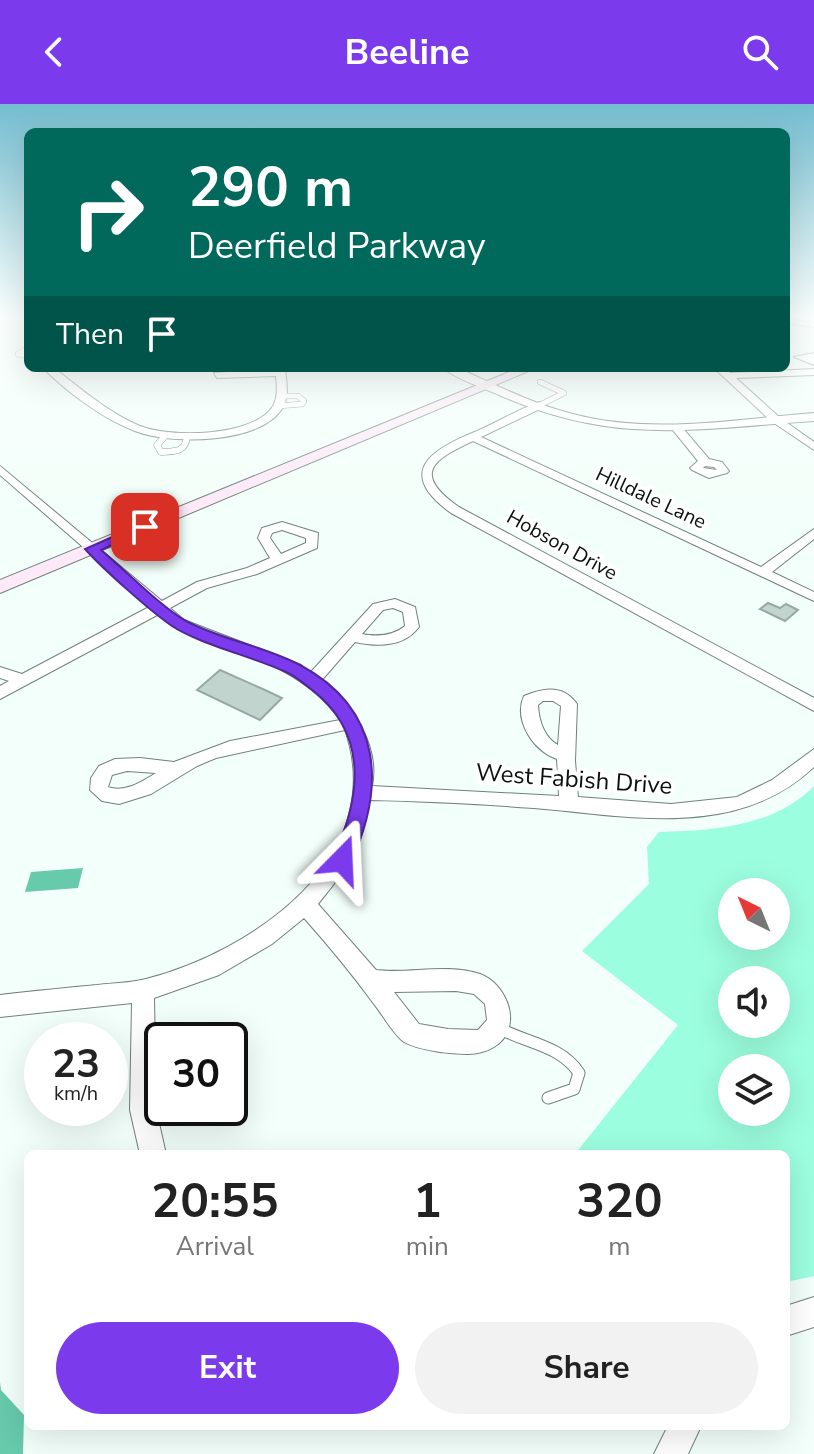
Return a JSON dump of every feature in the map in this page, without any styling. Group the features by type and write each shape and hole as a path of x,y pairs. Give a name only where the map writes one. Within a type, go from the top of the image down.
{"main road":[{"path":"484,383 492,378"},
{"path":"0,574 87,544 499,378"},
{"path":"0,587 87,544"}],"street":[{"path":"62,378 129,425 165,436 187,437 241,429 269,416 279,401 280,378"},
{"path":"472,378 588,422 634,428 814,417"},
{"path":"730,378 775,419 814,447"},
{"name":"Hobson Drive","path":"540,405 444,448 426,466 428,486 441,501 814,705"},
{"path":"676,427 705,462"},
{"name":"Hilldale Lane","path":"471,436 814,597"},
{"path":"0,469 158,608 196,632 295,669 312,681 334,699 351,723 363,756 363,793 353,835 342,860 305,905 237,955 211,968 143,991 0,1006"},
{"path":"762,573 814,533"},
{"path":"0,693 202,585 278,560"},
{"path":"312,681 352,636"},
{"path":"0,672 24,681"},
{"path":"175,769 228,746 314,733 351,723"},
{"path":"566,755 569,804"},
{"name":"West Fabish Drive","path":"363,793 424,793 672,812 737,804 785,782 814,756"},
{"path":"305,905 411,1033 420,1037 478,1042 491,1035 497,1027 500,1017 497,1003 488,990 478,983 420,979 387,983 370,980"},
{"path":"143,991 143,1110 152,1150"},
{"path":"790,1320 814,1312"},
{"path":"670,1454 683,1430"}],"lane":[{"path":"540,382 564,393 540,405"},
{"path":"165,436 157,445 161,452 181,450 186,445 187,437"},
{"path":"497,1027 521,1040 557,1049 574,1063 579,1073 579,1082 574,1089 548,1098"}],"shaded area":[{"path":"814,786 814,1276 790,1281 790,1150 578,1150 678,1025 582,951 649,884 647,847 659,832 721,828 761,818 798,800"},
{"path":"83,868 78,888 25,892 31,872"},
{"path":"0,1382 1,1390 24,1415 23,1454 0,1454"}],"building":[{"path":"768,603 780,608 786,604 798,610 785,621 760,609"},
{"path":"220,670 282,698 260,720 197,690"}],"route":[{"path":"145,527 92,549 179,623 295,669 334,699 351,723 363,756 365,775 353,835 342,860"}]}
